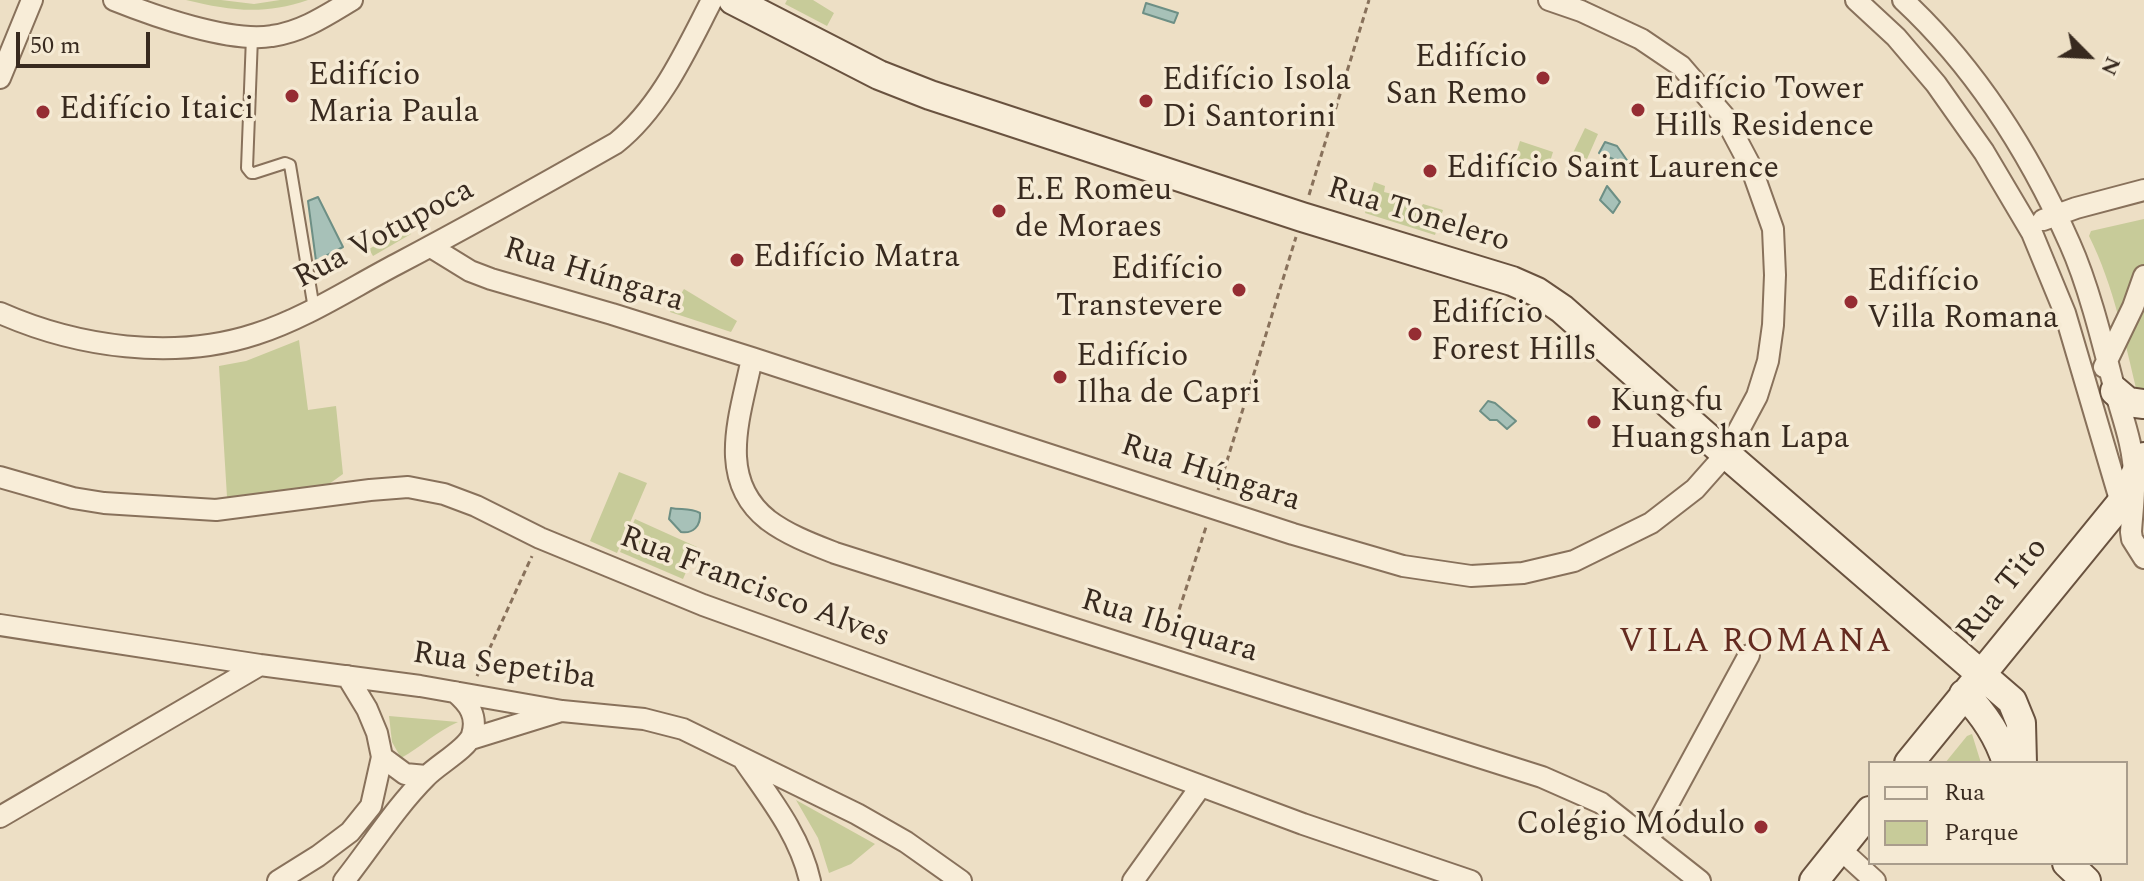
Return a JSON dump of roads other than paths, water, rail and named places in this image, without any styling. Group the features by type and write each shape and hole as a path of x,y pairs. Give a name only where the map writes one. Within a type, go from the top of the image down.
{"street":[{"path":"0,78 32,0"},
{"path":"114,0 174,22 252,37 275,36 311,24 352,0"},
{"name":"Rua Votupoca","path":"0,313 60,334 95,342 152,348 227,342 257,334 314,309 616,143 635,128 654,104 712,0"},
{"name":"Rua Tonelero","path":"733,0 879,75 930,95 1302,217 1512,281 1537,292 1562,309 1726,454 1972,684"},
{"name":"Rua Húngara","path":"431,247 470,271 491,279 752,358 1293,534 1403,566 1471,576 1523,573 1574,561 1651,523 1695,489 1726,454 1757,396 1768,361 1773,325 1773,229 1751,167 1724,116 1681,66 1641,39 1549,0"},
{"path":"1856,0 1896,37 1942,92 1984,152 2029,227 2103,396 2128,432 2139,467 2131,532 2141,554"},
{"path":"1903,0 1968,72 2013,136 2071,247 2107,361"},
{"path":"1896,37 1919,15"},
{"path":"1942,92 1968,72"},
{"path":"1984,152 2013,136"},
{"path":"2029,227 2056,214 2144,190"},
{"path":"2121,503 2103,396 2107,361 2144,276"},
{"name":"Rua Ibiquara","path":"752,358 736,443 736,472 746,497 768,520 795,536 835,553 1542,777 1601,803 1700,881"},
{"path":"2103,396 2144,404"},
{"name":"Rua Tito","path":"1911,761 2121,503 2139,467"},
{"name":"Rua Francisco Alves","path":"0,477 73,498 104,503 216,510 408,487 444,494 476,506 540,538 703,605 1303,824 1471,881"},
{"path":"2092,538 2119,539 2141,554"},
{"name":"Rua Sepetiba","path":"0,625 462,693 562,711 644,719 683,729 857,814 906,842 961,881"},
{"path":"1649,839 1749,655"},
{"path":"0,817 260,665"},
{"path":"278,881 350,832 371,806 382,757 367,709 347,676"},
{"path":"1972,684 1975,705 1995,735 2006,761"},
{"path":"1972,684 2012,701 2021,723 2022,761"},
{"path":"462,693 473,715 471,739"},
{"path":"344,881 426,776 471,739 562,711"},
{"path":"382,757 405,774 426,776"},
{"path":"742,757 785,820 810,881"},
{"path":"762,767 765,791"},
{"path":"785,820 800,785"},
{"path":"1133,881 1201,786"},
{"path":"371,806 393,816"},
{"path":"1814,881 1868,814"},
{"path":"1840,849 1875,881"},
{"path":"318,856 333,871 335,881"},
{"path":"2069,865 2086,881"}],"lane":[{"path":"252,37 247,168 254,173 285,163 290,165 314,309"}],"water":[{"path":"1146,3 1178,13 1174,23 1143,13"},
{"path":"1605,142 1617,146 1631,166 1625,172 1613,159 1599,153"},
{"path":"1607,186 1620,202 1613,213 1600,200"},
{"path":"318,197 343,247 316,261 308,201"},
{"path":"1488,401 1495,403 1516,421 1507,429 1497,420 1490,420 1480,411"},
{"path":"671,508 700,513 698,525 689,532 681,532 669,519"}],"place":[{"name":"Edifício San Remo","path":"1543,78"},
{"name":"Edifício Maria Paula","path":"292,96"},
{"name":"Edifício Isola Di Santorini","path":"1146,101"},
{"name":"Edifício Tower Hills Residence","path":"1638,110"},
{"name":"Edifício Itaici","path":"43,112"},
{"name":"Edifício Saint Laurence","path":"1430,171"},
{"name":"E.E Romeu de Moraes","path":"999,211"},
{"name":"Edifício Matra","path":"737,260"},
{"name":"Edifício Transtevere","path":"1239,290"},
{"name":"Edifício Villa Romana","path":"1851,302"},
{"name":"Edifício Forest Hills","path":"1415,334"},
{"name":"Edifício Ilha de Capri","path":"1060,377"},
{"name":"Kung fu Huangshan Lapa","path":"1594,422"},
{"name":"Colégio Módulo","path":"1761,827"}],"district":[{"name":"VILA ROMANA","path":"1756,644"}]}
